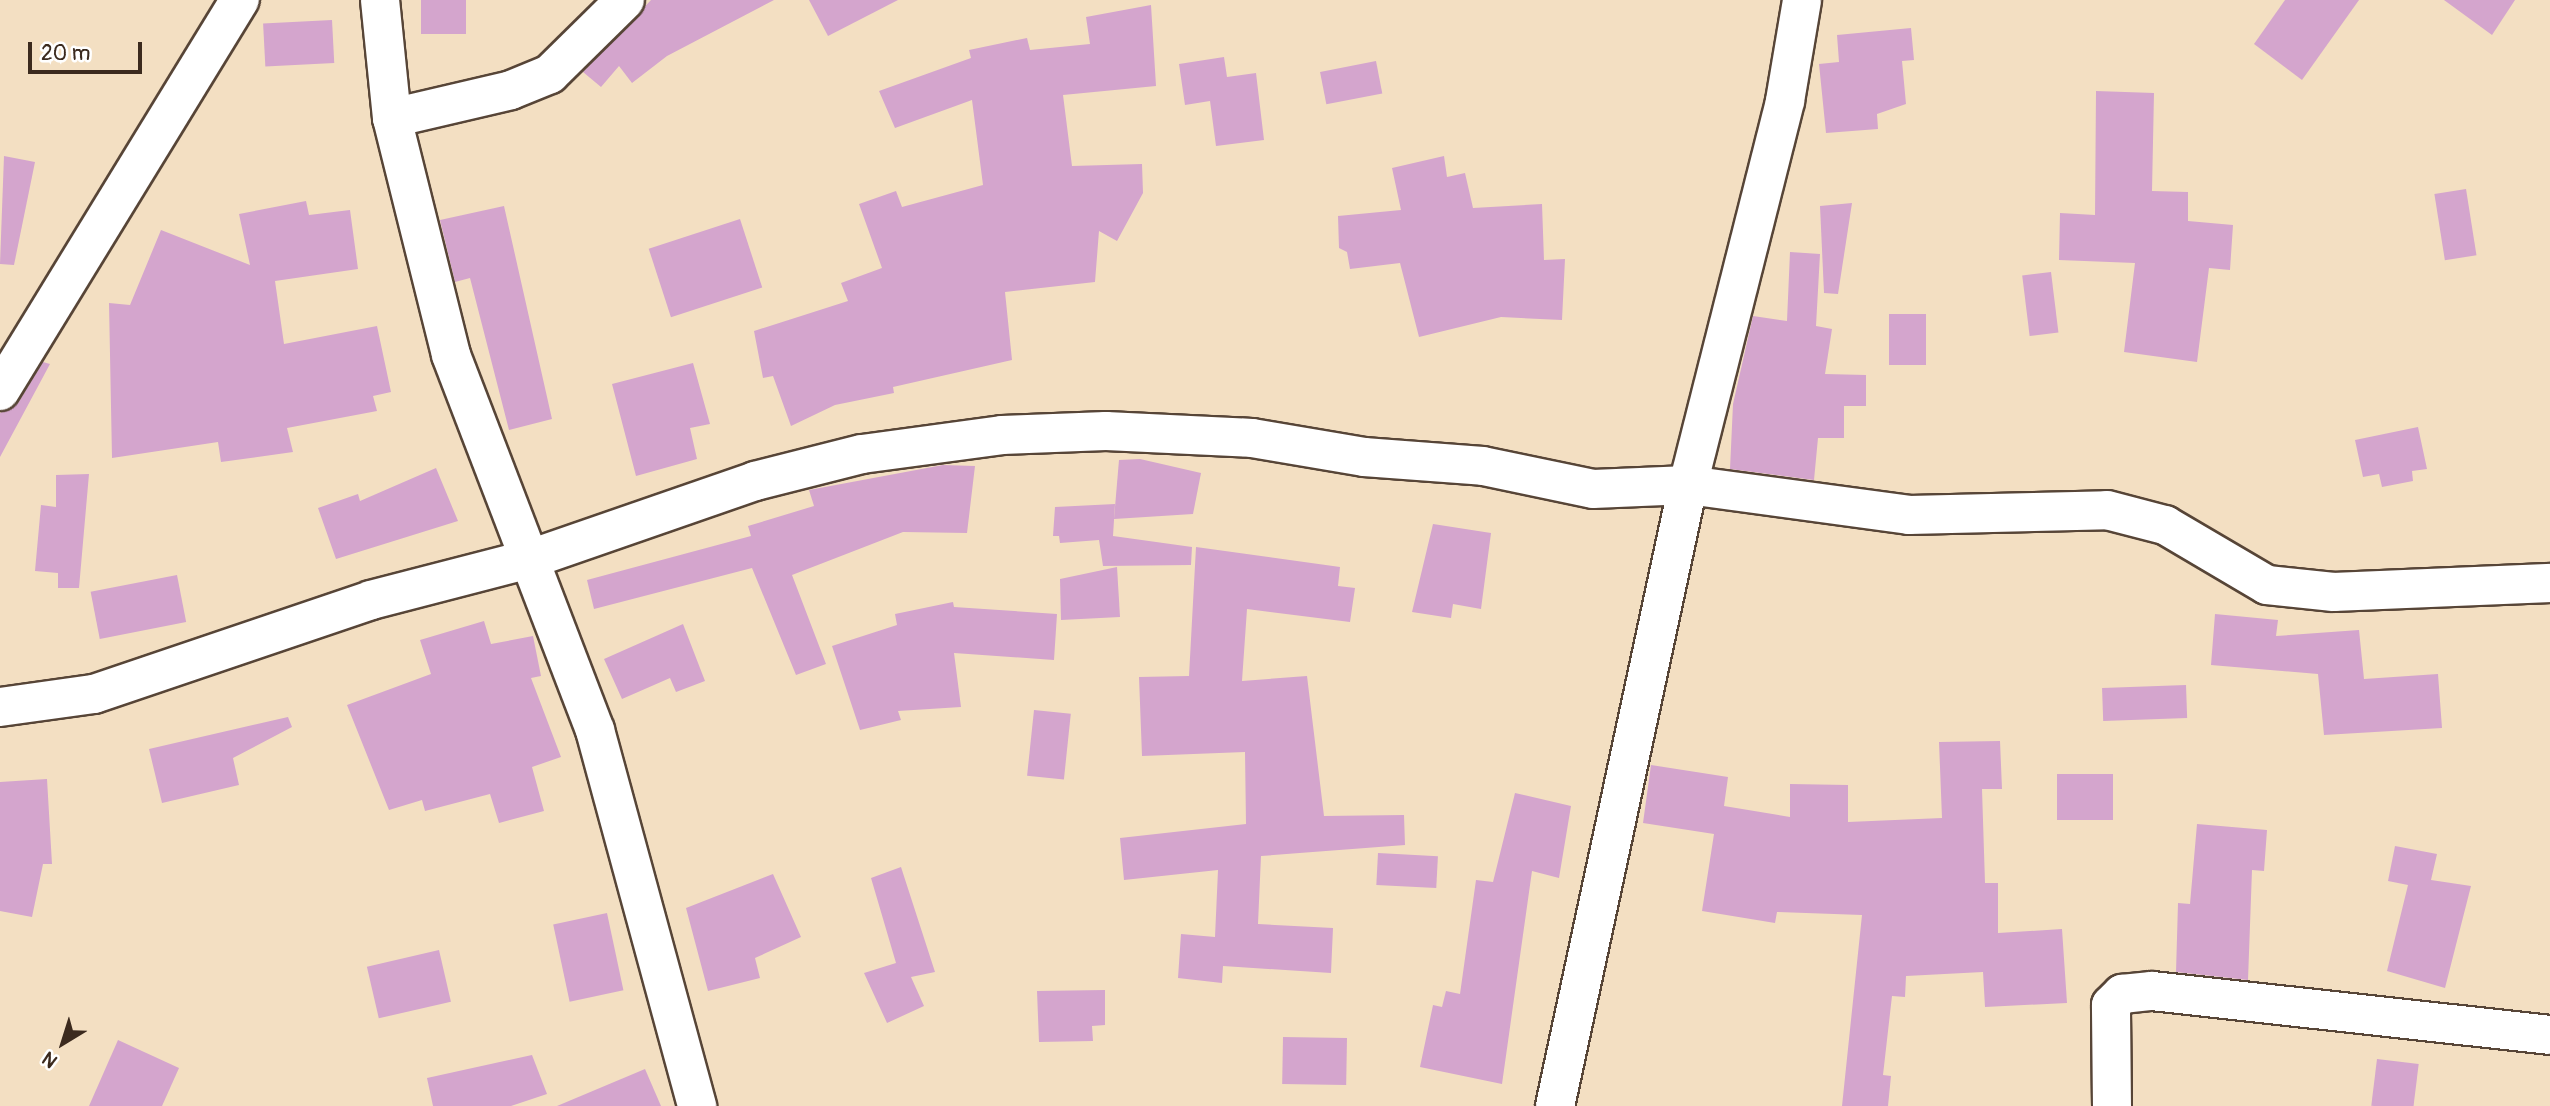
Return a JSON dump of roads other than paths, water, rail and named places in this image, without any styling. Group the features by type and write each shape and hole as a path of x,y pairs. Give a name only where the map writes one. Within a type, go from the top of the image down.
{"street":[{"path":"0,391 240,0"},
{"path":"380,0 392,118 450,355 533,558 595,730 697,1106"},
{"path":"392,118 511,90 550,74 625,0"},
{"path":"1556,1106 1688,485 1785,101 1802,0"},
{"path":"0,707 94,694 371,600 533,558 755,481 862,454 1002,435 1106,431 1252,438 1364,457 1483,466 1593,489 1688,485 1909,515 2107,510 2165,526 2267,585 2334,592 2550,583"},
{"path":"2112,1106 2111,1005 2122,994 2152,990 2550,1035"}]}
